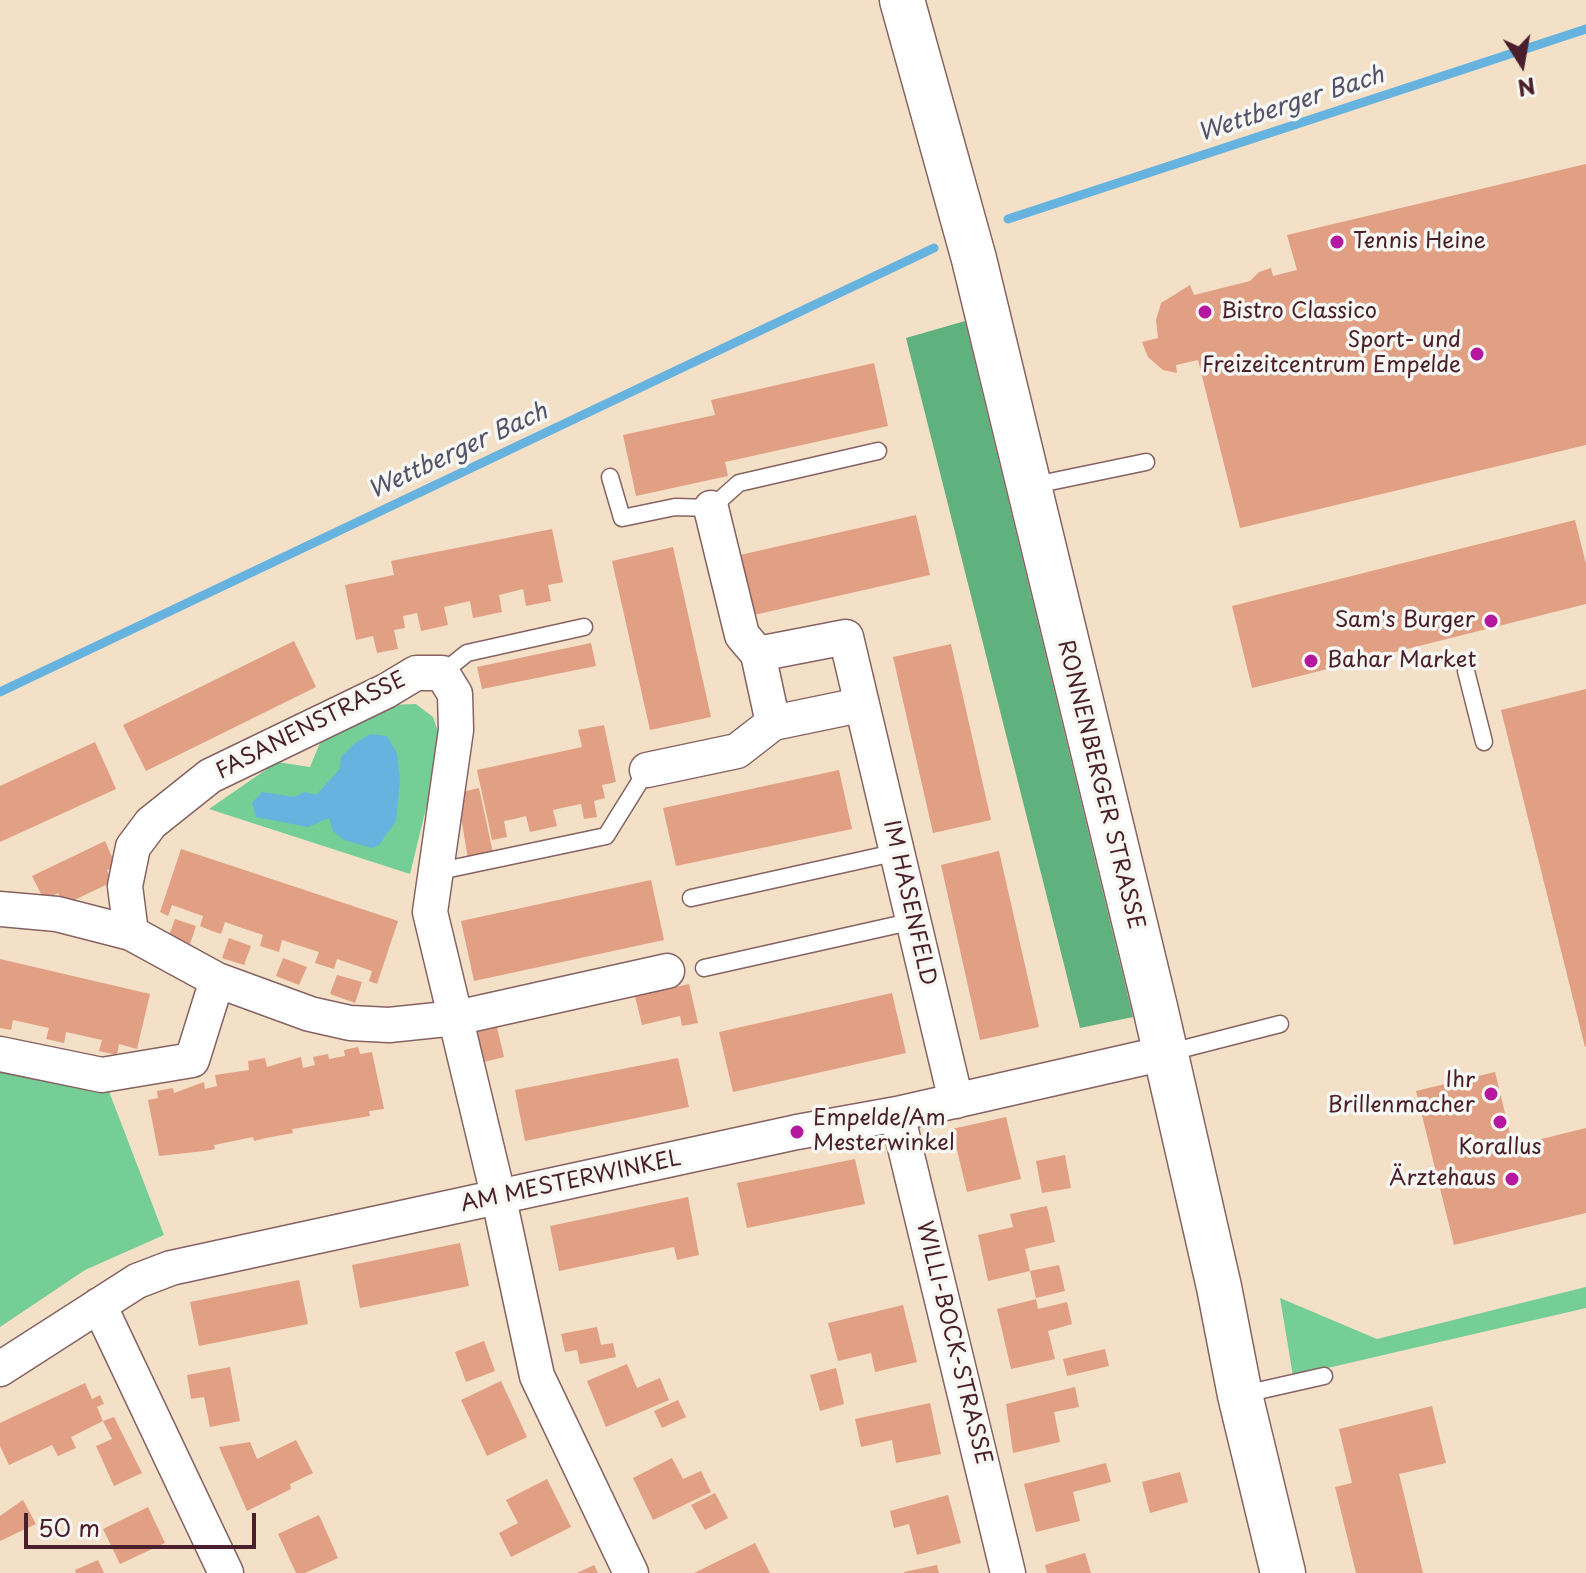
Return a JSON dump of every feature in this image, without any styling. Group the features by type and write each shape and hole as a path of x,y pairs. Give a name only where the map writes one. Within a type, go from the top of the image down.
{"street":[{"name":"RONNENBERGER STRASSE","path":"902,0 974,259 1165,1053 1219,1287 1240,1395 1283,1573"},
{"path":"711,508 742,635 758,654 773,723"},
{"name":"IM HASENFELD","path":"758,654 846,637 956,1101"},
{"name":"FASANENSTRASSE","path":"131,933 125,886 133,847 151,823 210,776 386,691 416,673 442,673"},
{"path":"442,673 455,694 456,730 430,912 499,1199 537,1376 631,1573"},
{"path":"647,770 737,751 773,723 860,705"},
{"path":"0,909 57,914 131,933 217,980 310,1014 350,1023 389,1025 456,1018 667,971"},
{"path":"0,1054 102,1075 192,1060 217,980"},
{"name":"AM MESTERWINKEL","path":"0,1369 137,1281 171,1268 797,1132 897,1114 1165,1053"},
{"name":"WILLI-BOCK-STRASSE","path":"897,1114 1008,1573"},
{"path":"99,1305 226,1573"}],"lane":[{"path":"610,477 622,518 675,507 711,508 739,483 878,451"},
{"path":"1027,487 1146,462"},
{"path":"442,673 467,653 584,627"},
{"path":"1466,671 1484,742"},
{"path":"435,872 606,836 647,770"},
{"path":"691,898 898,852"},
{"path":"704,968 914,921"},
{"path":"1165,1053 1280,1024"},
{"path":"1240,1395 1324,1376"}],"green space":[{"path":"965,321 1133,1017 1080,1028 906,338"},
{"path":"416,704 433,717 442,743 410,874 209,809 277,762 310,767 322,738 388,705"},
{"path":"0,1065 108,1089 164,1235 85,1270 0,1327"},
{"path":"1586,1287 1586,1308 1293,1376 1280,1298 1377,1339"}],"water":[{"path":"370,734 387,736 397,753 400,780 396,821 379,845 372,848 344,840 333,831 329,818 308,827 256,817 252,803 262,792 294,797 305,792 316,795 340,769 341,757"}],"building":[{"path":"1586,164 1586,445 1240,528 1198,360 1176,365 1177,373 1163,370 1148,357 1142,342 1158,338 1156,320 1161,303 1190,285 1194,295 1250,281 1259,272 1271,268 1273,276 1297,270 1287,235"},
{"path":"874,363 888,426 725,462 728,476 636,496 623,435 715,415 711,400"},
{"path":"916,515 930,575 754,615 740,555"},
{"path":"1575,520 1586,564 1586,604 1252,688 1232,606"},
{"path":"552,529 563,582 548,585 551,601 526,606 523,589 499,595 502,612 473,618 470,601 444,607 448,625 421,631 417,613 403,616 405,628 394,630 398,649 377,653 373,636 356,640 345,585 394,575 391,561"},
{"path":"673,547 711,717 650,730 612,561"},
{"path":"294,641 316,687 146,771 123,725"},
{"path":"591,643 596,666 482,689 477,667"},
{"path":"951,644 991,820 933,833 893,657"},
{"path":"1586,689 1586,1046 1585,1047 1501,710"},
{"path":"604,725 616,782 602,785 605,798 594,801 597,817 584,819 581,804 566,807 553,810 557,826 530,832 526,816 504,821 507,837 492,840 477,770 582,747 578,730"},
{"path":"95,742 116,789 0,842 0,786"},
{"path":"839,770 852,829 676,866 663,808"},
{"path":"479,788 493,853 468,859 457,793"},
{"path":"105,841 116,866 107,870 112,882 64,905 58,893 44,900 32,876"},
{"path":"181,849 398,921 377,984 369,981 372,971 337,959 334,969 315,963 319,952 282,940 279,952 260,946 263,935 225,922 221,934 200,926 203,916 172,905 168,916 160,912"},
{"path":"999,851 1039,1027 980,1040 941,865"},
{"path":"651,880 664,940 474,981 461,921"},
{"path":"175,919 196,926 189,947 167,941"},
{"path":"229,938 251,946 244,965 222,958"},
{"path":"283,958 307,967 299,985 276,976"},
{"path":"0,959 150,994 137,1049 119,1044 117,1055 99,1051 102,1040 66,1032 64,1043 46,1039 49,1028 13,1020 11,1030 0,1028"},
{"path":"337,975 362,982 355,1003 330,994"},
{"path":"689,984 698,1023 682,1026 680,1016 642,1025 635,996"},
{"path":"892,993 906,1053 733,1092 719,1032"},
{"path":"495,1019 504,1057 480,1063 471,1025"},
{"path":"358,1047 360,1054 372,1052 384,1109 369,1111 370,1116 292,1129 293,1133 254,1141 253,1137 214,1145 215,1149 159,1156 148,1100 158,1098 157,1091 173,1088 174,1093 204,1082 205,1089 217,1086 215,1075 249,1070 248,1061 265,1058 267,1067 301,1057 303,1068 315,1065 313,1057 328,1054 329,1059 345,1056 344,1050"},
{"path":"678,1058 689,1107 525,1141 515,1090"},
{"name":"Ärztehaus","path":"1495,1072 1513,1146 1586,1128 1586,1213 1454,1245 1416,1091"},
{"path":"1006,1117 1021,1179 967,1192 952,1129"},
{"path":"1065,1155 1071,1188 1042,1193 1036,1161"},
{"path":"855,1159 865,1204 747,1228 737,1183"},
{"path":"688,1197 699,1255 677,1260 674,1247 559,1271 550,1226"},
{"path":"1047,1206 1055,1242 1025,1249 1030,1271 988,1281 978,1235 1013,1227 1010,1214"},
{"path":"460,1243 469,1286 360,1308 352,1265"},
{"path":"1059,1265 1065,1291 1036,1298 1030,1271"},
{"path":"299,1280 308,1324 199,1346 190,1302"},
{"path":"1036,1299 1038,1309 1067,1302 1072,1324 1048,1331 1055,1359 1011,1369 997,1309"},
{"path":"903,1305 917,1362 875,1372 871,1353 838,1361 828,1323"},
{"path":"597,1327 601,1345 613,1343 616,1357 580,1364 577,1350 565,1352 561,1334"},
{"path":"484,1341 495,1371 466,1382 455,1352"},
{"path":"1105,1349 1109,1366 1067,1376 1063,1359"},
{"path":"627,1364 637,1388 660,1378 669,1400 606,1427 587,1381"},
{"path":"230,1367 240,1421 210,1427 204,1397 191,1399 187,1375"},
{"path":"836,1368 844,1404 820,1411 810,1375"},
{"path":"501,1381 527,1437 487,1456 461,1400"},
{"path":"85,1383 92,1399 100,1395 104,1404 97,1407 103,1421 71,1437 76,1448 58,1456 52,1445 9,1465 0,1446 0,1423"},
{"path":"1075,1387 1079,1407 1054,1412 1060,1442 1013,1453 1006,1404"},
{"path":"678,1400 686,1417 662,1428 654,1411"},
{"path":"930,1403 941,1454 896,1463 892,1440 861,1447 855,1419"},
{"path":"1432,1406 1446,1463 1399,1474 1423,1573 1356,1573 1335,1487 1352,1483 1339,1429"},
{"path":"114,1417 142,1473 114,1486 96,1446 112,1439 103,1421"},
{"path":"296,1440 313,1473 290,1484 291,1489 247,1511 219,1447 250,1442 257,1459"},
{"path":"672,1458 683,1479 701,1471 711,1492 653,1520 633,1478"},
{"path":"1106,1463 1111,1482 1073,1492 1080,1521 1036,1532 1024,1484"},
{"path":"1180,1472 1188,1502 1150,1513 1142,1482"},
{"path":"547,1479 571,1527 511,1557 499,1533 518,1523 506,1500"},
{"path":"715,1493 728,1518 705,1530 691,1505"},
{"path":"948,1495 961,1543 917,1555 909,1524 894,1528 890,1511"},
{"path":"23,1500 36,1524 0,1541 0,1516"},
{"path":"148,1507 165,1543 120,1564 103,1529"},
{"path":"319,1515 338,1558 305,1573 296,1573 278,1534"},
{"path":"755,1543 770,1573 694,1573"},
{"path":"1085,1553 1091,1573 1047,1573 1045,1565"},
{"path":"98,1560 104,1573 76,1573 75,1570"},
{"path":"594,1565 598,1573 577,1573"},
{"path":"937,1565 939,1573 904,1573 904,1572"}],"waterway":[{"name":"Wettberger Bach","path":"1008,219 1586,29"},
{"name":"Wettberger Bach","path":"0,692 934,248"}],"place":[{"name":"Tennis Heine","path":"1337,242"},
{"name":"Bistro Classico","path":"1205,312"},
{"name":"Sport- und Freizeitcentrum Empelde","path":"1477,354"},
{"name":"Sam's Burger","path":"1491,621"},
{"name":"Bahar Market","path":"1311,661"},
{"name":"Ihr Brillenmacher","path":"1491,1094"},
{"name":"Korallus","path":"1500,1122"},
{"name":"Empelde/Am Mesterwinkel","path":"797,1132"},
{"name":"Ärztehaus","path":"1512,1179"}]}
